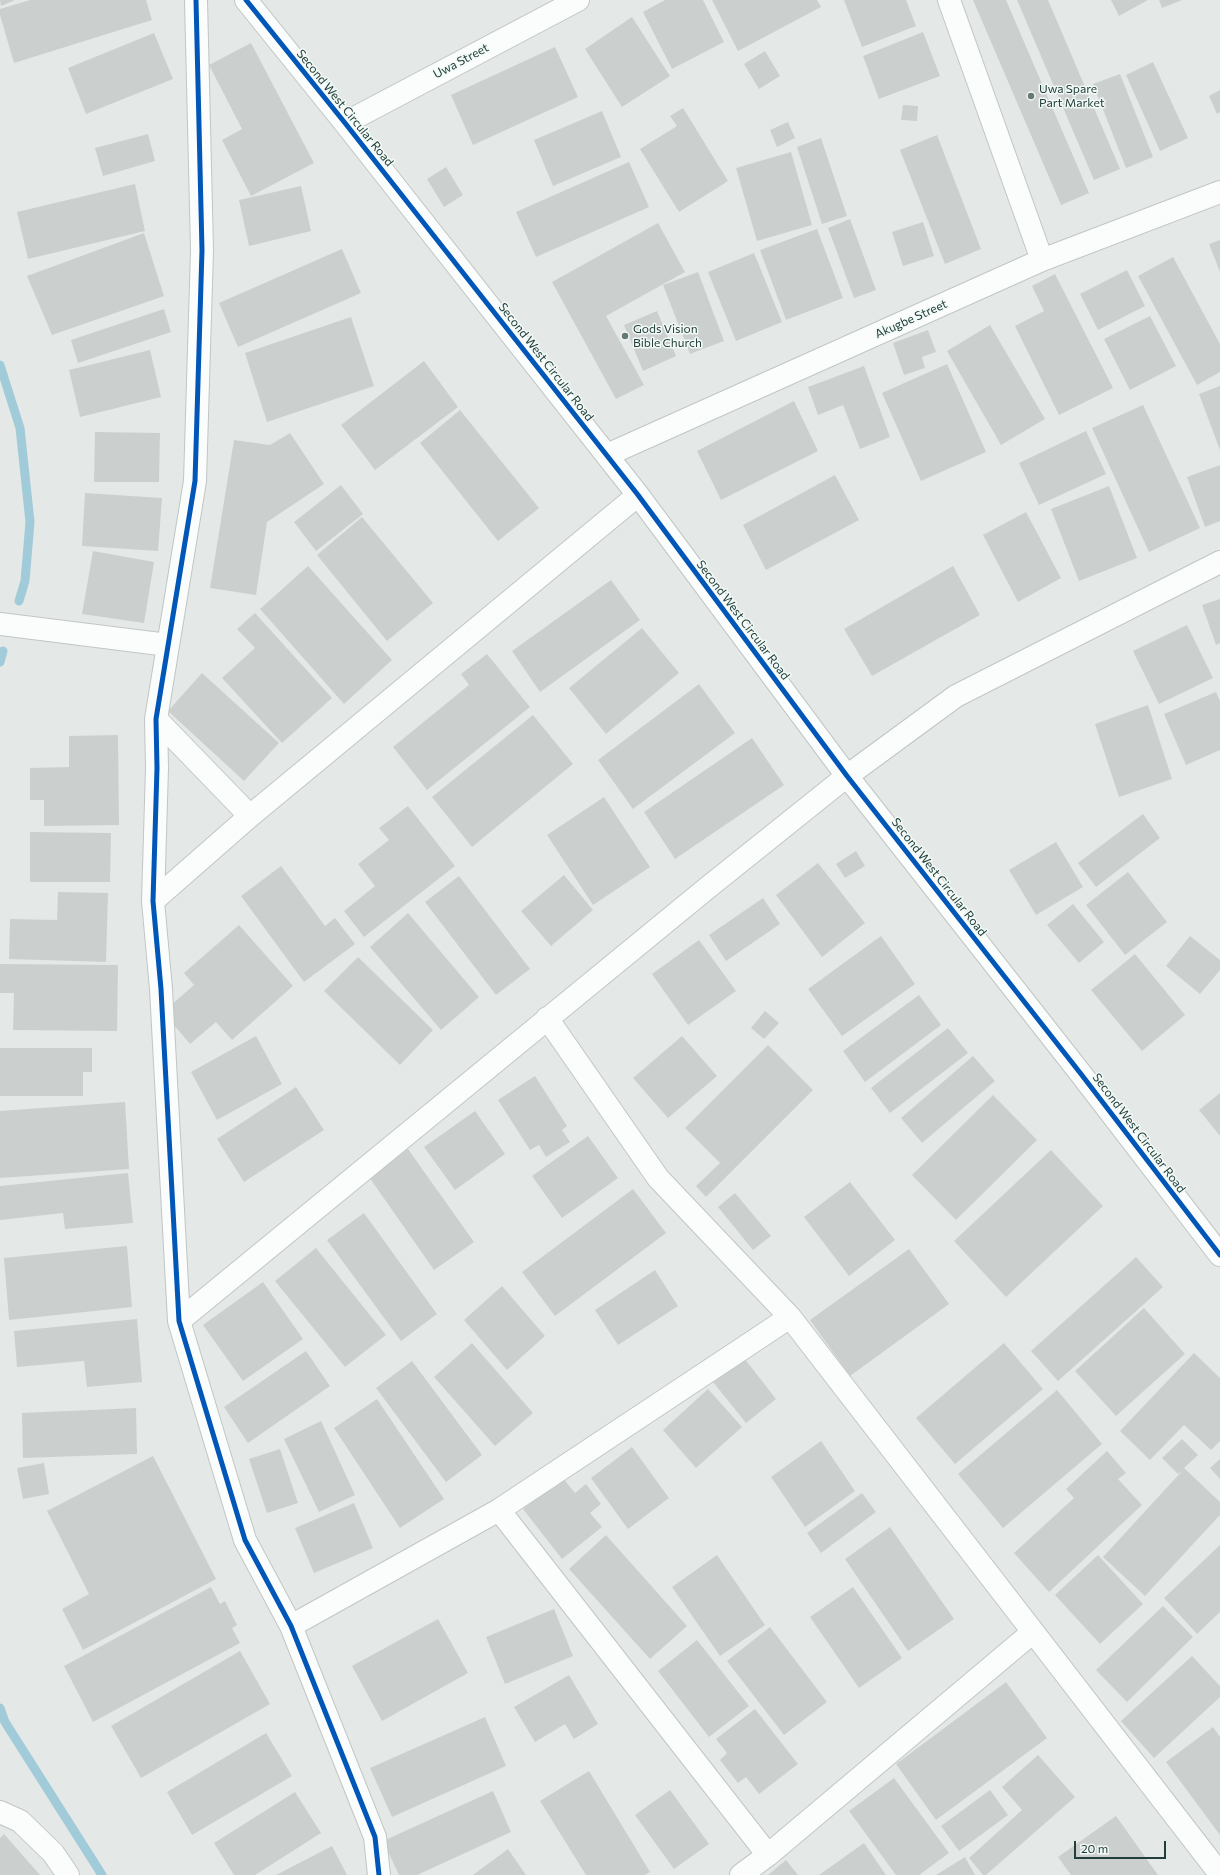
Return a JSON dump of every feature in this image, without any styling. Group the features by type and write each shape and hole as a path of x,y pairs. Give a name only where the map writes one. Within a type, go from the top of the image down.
{"street":[{"path":"196,0 202,250 195,481 156,719 157,768 154,901 161,989 179,1320 245,1540 291,1626 374,1837 380,1875"},
{"name":"Second West Circular Road","path":"246,0 345,123 638,495 847,776 1082,1074 1220,1255"},
{"name":"Uwa Street","path":"345,123 578,0"},
{"path":"949,0 1042,260"},
{"name":"Akugbe Street","path":"606,455 1042,260 1220,192"},
{"path":"154,901 250,816 638,495"},
{"path":"179,1320 547,1018 847,776 956,696 1220,562"},
{"path":"0,624 168,645"},
{"path":"156,719 250,816"},
{"path":"547,1018 658,1178 790,1317 1220,1874"},
{"path":"291,1626 499,1510 790,1317"},
{"path":"499,1510 768,1855"},
{"path":"741,1875 768,1855 1034,1632"},
{"path":"0,1812 20,1820 53,1853 68,1875"}],"building":[{"path":"0,0 15,0 1,6"},
{"path":"30,0 146,0 152,20 14,63 0,15 0,9"},
{"path":"665,0 703,0 724,42 672,69 643,12"},
{"path":"712,0 817,0 821,7 738,51"},
{"path":"844,0 906,0 916,26 862,47"},
{"name":"Uwa Spare Part Market","path":"973,0 1006,0 1089,193 1061,205"},
{"name":"Uwa Spare Part Market","path":"1017,0 1048,0 1120,169 1094,180"},
{"path":"1111,0 1148,0 1119,16"},
{"path":"1159,0 1182,0 1162,8"},
{"path":"632,17 670,76 622,107 585,49"},
{"path":"923,32 940,76 879,99 863,56"},
{"path":"154,33 173,79 86,114 68,68"},
{"path":"251,43 314,163 251,196 222,140 242,129 209,65"},
{"path":"555,47 578,97 473,145 451,95"},
{"path":"765,51 780,76 759,89 744,64"},
{"path":"1153,62 1188,138 1160,151 1126,75"},
{"path":"1120,74 1153,157 1126,168 1093,84"},
{"path":"1220,90 1220,112 1217,114 1209,96"},
{"path":"903,105 918,106 917,121 901,120"},
{"path":"683,108 728,181 679,212 640,149 677,126 670,116"},
{"path":"602,111 621,157 553,186 534,140"},
{"path":"788,122 795,138 777,147 770,130"},
{"path":"148,134 155,161 103,176 95,148"},
{"path":"937,135 981,249 945,264 900,150"},
{"path":"821,138 847,216 822,224 797,147"},
{"path":"791,152 812,225 757,241 736,168"},
{"path":"629,162 649,207 536,257 516,212"},
{"path":"446,167 463,195 444,207 427,179"},
{"path":"135,184 145,231 28,259 17,212"},
{"path":"301,186 311,231 249,246 239,200"},
{"path":"850,219 876,290 854,298 828,228"},
{"path":"923,222 934,256 903,266 892,232"},
{"path":"658,223 685,272 606,316 644,385 616,399 552,282"},
{"path":"817,229 843,298 786,320 760,250"},
{"path":"144,233 164,296 52,335 27,276"},
{"path":"1220,240 1220,272 1209,244"},
{"path":"342,249 361,293 238,347 219,303"},
{"path":"754,253 782,322 736,341 708,272"},
{"path":"1173,257 1220,344 1220,372 1197,385 1138,276"},
{"path":"1127,270 1145,306 1098,330 1080,294"},
{"path":"698,272 724,341 690,354 663,285"},
{"path":"1055,274 1113,388 1059,415 1015,326 1044,311 1032,286"},
{"path":"164,309 171,332 78,363 71,340"},
{"path":"657,311 676,356 643,371 624,325"},
{"path":"1150,316 1176,366 1130,390 1104,339"},
{"path":"351,317 374,386 267,422 245,353"},
{"path":"990,325 1045,419 1001,445 947,351"},
{"path":"928,330 936,352 922,357 925,368 904,375 893,343"},
{"path":"150,350 161,397 80,417 69,370"},
{"path":"424,361 458,407 375,470 341,425"},
{"path":"947,364 986,452 921,481 882,393"},
{"path":"864,366 890,437 860,449 843,405 818,415 808,387"},
{"path":"1220,386 1220,450 1199,394"},
{"path":"794,401 818,451 721,500 697,451"},
{"path":"1143,405 1200,528 1149,552 1092,428"},
{"path":"460,410 539,508 498,541 420,443"},
{"path":"1086,431 1106,474 1039,505 1019,463"},
{"path":"95,432 160,433 159,482 94,482"},
{"path":"290,433 324,484 267,522 256,595 210,588 234,440 270,445"},
{"path":"1220,465 1220,521 1205,527 1187,477"},
{"path":"835,475 859,520 766,570 743,525"},
{"path":"341,485 363,514 316,551 294,522"},
{"path":"1109,486 1137,558 1079,581 1051,509"},
{"path":"85,493 162,498 158,551 82,546"},
{"path":"1026,512 1061,578 1018,602 983,535"},
{"path":"362,517 433,603 387,641 317,555"},
{"path":"93,551 154,562 144,623 82,614"},
{"path":"308,566 392,660 344,704 260,609"},
{"path":"953,566 980,615 872,676 844,629"},
{"path":"611,580 640,620 540,692 512,651"},
{"path":"1220,599 1220,643 1216,645 1202,605"},
{"path":"255,613 332,698 282,743 222,678 255,648 237,629"},
{"path":"1187,625 1213,678 1159,704 1133,651"},
{"path":"642,628 679,673 606,734 569,688"},
{"path":"487,654 530,707 427,790 393,747 469,685 461,674"},
{"path":"202,673 279,743 244,781 168,711"},
{"path":"699,684 735,733 633,809 598,760"},
{"path":"1216,692 1220,701 1220,750 1186,765 1164,714"},
{"path":"1148,705 1172,779 1119,797 1095,724"},
{"path":"533,715 573,764 472,847 432,797"},
{"path":"118,735 119,825 44,826 44,800 30,800 30,768 69,767 69,736"},
{"path":"752,738 784,785 675,859 644,812"},
{"path":"604,797 650,867 593,905 547,835"},
{"path":"408,806 455,866 364,937 344,911 375,886 358,864 389,840 379,828"},
{"path":"1143,814 1160,838 1096,887 1078,863"},
{"path":"30,832 111,833 110,882 30,882"},
{"path":"1056,842 1083,887 1036,915 1009,870"},
{"path":"856,851 865,866 845,878 836,864"},
{"path":"818,863 865,923 822,957 776,895"},
{"path":"281,866 325,926 335,918 355,944 304,982 241,896"},
{"path":"1128,872 1167,922 1125,955 1086,905"},
{"path":"564,875 593,910 551,946 521,911"},
{"path":"459,876 530,969 496,995 425,902"},
{"path":"58,892 108,893 106,962 9,959 10,919 57,920"},
{"path":"763,898 780,924 726,961 709,935"},
{"path":"1073,904 1104,942 1079,963 1047,925"},
{"path":"408,913 479,997 441,1030 370,947"},
{"path":"239,925 293,986 232,1040 216,1022 190,1044 163,1012 194,985 184,973"},
{"path":"881,936 915,984 842,1036 808,989"},
{"path":"1190,936 1220,960 1220,970 1200,994 1166,966"},
{"path":"699,940 736,991 688,1025 652,974"},
{"path":"1135,954 1185,1015 1142,1051 1091,990"},
{"path":"358,957 433,1030 400,1065 324,991"},
{"path":"0,964 118,965 117,1031 13,1030 14,993 0,993"},
{"path":"919,995 941,1025 865,1082 843,1051"},
{"path":"765,1011 779,1023 764,1039 751,1028"},
{"path":"948,1028 968,1053 890,1113 871,1088"},
{"path":"256,1036 282,1084 217,1120 191,1072"},
{"path":"682,1036 717,1076 668,1118 633,1078"},
{"path":"768,1045 813,1090 706,1197 696,1186 720,1163 685,1128"},
{"path":"0,1048 92,1048 92,1072 83,1072 83,1096 0,1096"},
{"path":"973,1056 995,1081 922,1143 901,1118"},
{"path":"535,1076 567,1126 562,1130 570,1142 546,1157 539,1145 530,1150 498,1100"},
{"path":"296,1087 324,1130 244,1182 217,1139"},
{"path":"1220,1093 1220,1136 1199,1110"},
{"path":"993,1095 1037,1140 956,1220 912,1175"},
{"path":"125,1102 129,1169 0,1178 0,1111"},
{"path":"475,1111 505,1154 455,1190 424,1147"},
{"path":"588,1136 618,1178 562,1218 532,1176"},
{"path":"408,1149 474,1242 434,1270 369,1177"},
{"path":"1051,1150 1103,1206 1006,1297 954,1241"},
{"path":"128,1173 133,1223 65,1229 63,1213 0,1220 0,1186"},
{"path":"850,1182 895,1240 849,1276 804,1217"},
{"path":"633,1189 666,1233 555,1316 522,1272"},
{"path":"735,1193 771,1236 753,1250 718,1207"},
{"path":"364,1213 437,1314 401,1341 327,1240"},
{"path":"127,1246 132,1307 9,1320 4,1258"},
{"path":"316,1248 386,1335 345,1367 275,1281"},
{"path":"909,1249 949,1304 850,1376 810,1320"},
{"path":"1136,1257 1163,1287 1058,1381 1031,1351"},
{"path":"655,1270 678,1306 618,1345 595,1310"},
{"path":"263,1282 303,1339 243,1381 203,1325"},
{"path":"502,1286 545,1336 507,1370 464,1320"},
{"path":"1144,1308 1185,1354 1116,1416 1075,1371"},
{"path":"137,1319 142,1382 87,1387 84,1361 17,1367 14,1331"},
{"path":"472,1343 533,1413 495,1446 434,1377"},
{"path":"1004,1343 1043,1389 955,1464 916,1418"},
{"path":"306,1351 330,1386 248,1443 224,1407"},
{"path":"1194,1353 1220,1378 1220,1441 1211,1450 1184,1425 1150,1460 1120,1431"},
{"path":"744,1358 776,1399 746,1423 713,1382"},
{"path":"412,1361 482,1455 446,1482 376,1388"},
{"path":"708,1389 742,1427 696,1468 663,1430"},
{"path":"1057,1390 1102,1444 1003,1528 958,1474"},
{"path":"377,1399 444,1499 400,1528 334,1428"},
{"path":"136,1408 137,1454 23,1458 22,1413"},
{"path":"321,1421 355,1495 319,1512 284,1439"},
{"path":"1182,1439 1198,1455 1184,1468 1220,1502 1220,1515 1145,1596 1103,1557 1183,1470 1178,1474 1162,1458"},
{"path":"821,1441 855,1491 805,1527 771,1477"},
{"path":"632,1447 669,1498 628,1529 591,1478"},
{"path":"280,1449 298,1503 267,1513 249,1459"},
{"path":"1107,1451 1126,1473 1118,1479 1142,1505 1049,1592 1014,1553 1074,1498 1066,1489"},
{"path":"153,1456 216,1579 83,1650 62,1609 89,1594 47,1511"},
{"path":"1220,1459 1220,1479 1210,1468"},
{"path":"44,1463 49,1494 23,1499 17,1468"},
{"path":"563,1478 575,1493 586,1484 601,1504 590,1513 602,1527 562,1559 523,1509"},
{"path":"862,1493 876,1512 821,1553 807,1533"},
{"path":"354,1503 373,1548 314,1573 295,1528"},
{"path":"890,1527 954,1619 908,1651 845,1559"},
{"path":"606,1535 687,1626 650,1659 569,1569"},
{"path":"1220,1545 1220,1612 1197,1634 1164,1598"},
{"path":"717,1555 765,1625 720,1656 672,1587"},
{"path":"1098,1555 1143,1604 1100,1644 1055,1595"},
{"path":"211,1587 220,1604 225,1601 237,1625 232,1628 240,1643 93,1722 64,1666"},
{"path":"853,1587 902,1658 859,1688 810,1617"},
{"path":"1163,1606 1193,1637 1127,1702 1096,1670"},
{"path":"554,1609 573,1656 505,1684 486,1637"},
{"path":"438,1619 468,1673 382,1721 352,1666"},
{"path":"770,1627 827,1702 784,1735 727,1661"},
{"path":"697,1640 749,1706 709,1737 658,1671"},
{"path":"240,1651 270,1704 141,1778 111,1726"},
{"path":"1192,1656 1220,1686 1220,1697 1154,1758 1121,1721"},
{"path":"569,1675 598,1724 574,1739 565,1724 535,1742 514,1707"},
{"path":"1006,1682 1047,1738 936,1820 896,1764"},
{"path":"755,1709 798,1764 759,1794 746,1777 738,1783 720,1760 727,1753 716,1739"},
{"path":"485,1717 506,1766 392,1817 370,1768"},
{"path":"1213,1727 1220,1737 1220,1835 1166,1762"},
{"path":"266,1733 292,1776 192,1835 167,1792"},
{"path":"1038,1755 1075,1797 986,1875 983,1875 969,1858 1022,1810 1002,1787"},
{"path":"589,1771 650,1872 645,1875 586,1875 540,1801"},
{"path":"894,1778 949,1853 919,1875 896,1875 849,1811"},
{"path":"670,1790 709,1844 674,1869 635,1815"},
{"path":"990,1790 1008,1815 959,1851 941,1826"},
{"path":"493,1791 511,1832 417,1875 399,1875 383,1841"},
{"path":"295,1792 321,1833 255,1875 234,1875 214,1843"},
{"path":"1116,1816 1158,1875 1071,1875 1058,1857"},
{"path":"4,1834 40,1875 0,1875 0,1838"},
{"path":"864,1843 886,1875 819,1875"},
{"path":"332,1846 347,1875 276,1875"},
{"path":"508,1849 526,1875 473,1875"},
{"path":"965,1857 975,1875 936,1875"},
{"path":"786,1860 798,1875 768,1875"}],"waterway":[{"path":"0,365 20,428 30,522 25,581 19,601"},
{"path":"0,662 3,651"},
{"path":"0,1708 5,1722 102,1875"}],"cycle path":[{"path":"196,0 202,250 195,481 156,719 157,768 153,901 161,989 179,1321 245,1540 291,1626 375,1837 379,1875"},
{"path":"246,0 345,123 638,495 847,776 1081,1074 1220,1255"}],"place":[{"name":"Uwa Spare Part Market","path":"1031,96"},
{"name":"Gods Vision Bible Church","path":"625,336"}]}
